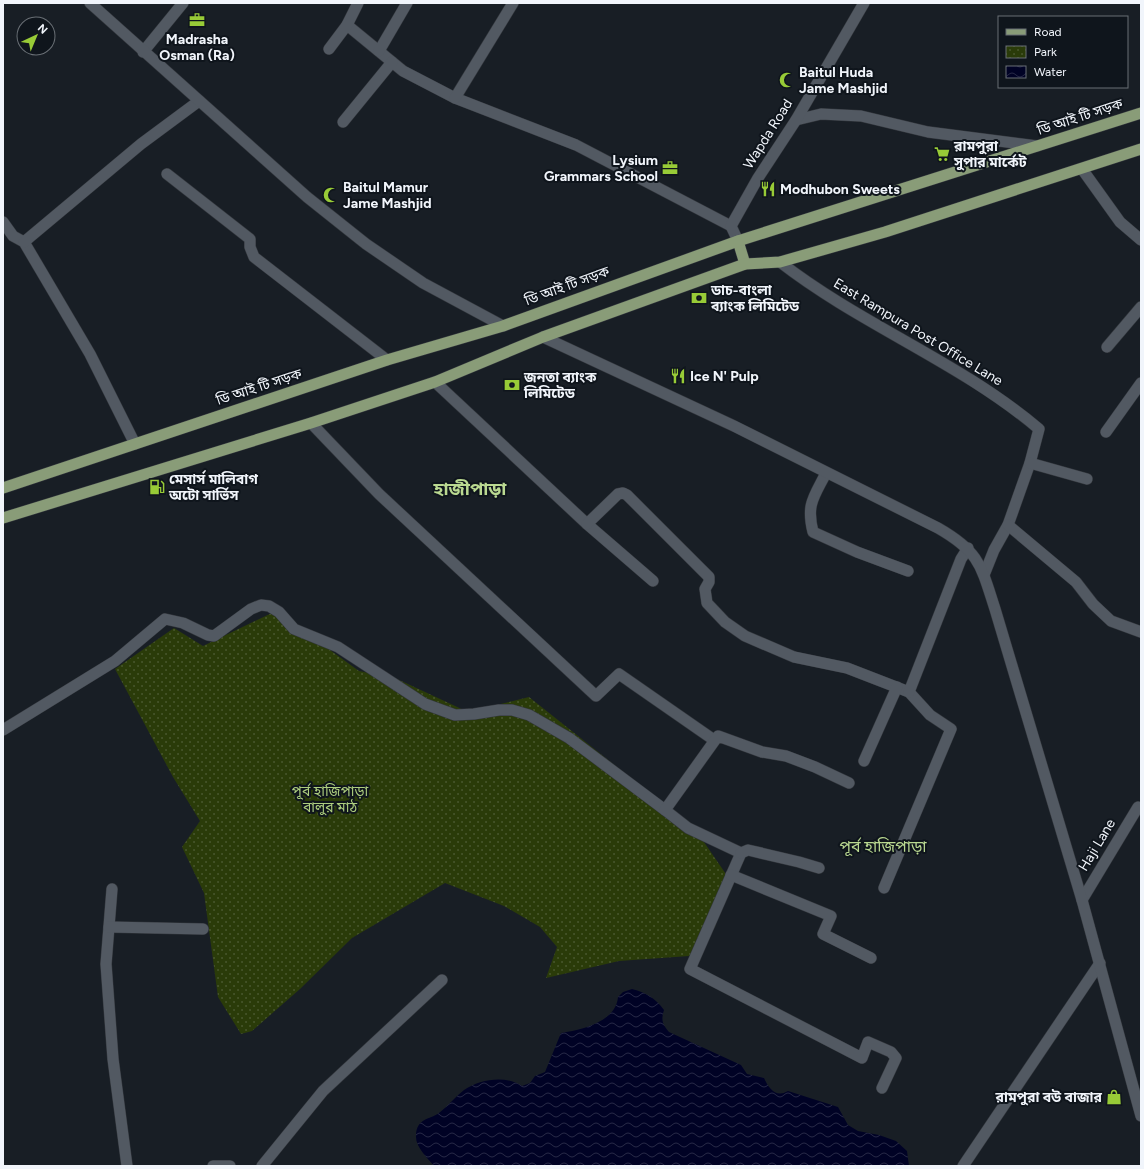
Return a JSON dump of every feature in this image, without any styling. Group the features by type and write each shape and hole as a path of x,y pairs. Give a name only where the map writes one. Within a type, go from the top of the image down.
{"main road":[{"name":"ডি আই টি সড়ক","path":"3,488 387,360 502,326 738,241 1039,147 1141,113"},
{"path":"3,518 311,423 435,382 543,337 744,264 780,262 885,232 1141,149"},
{"path":"738,241 744,264"}],"street":[{"path":"143,52 183,3"},
{"path":"329,49 346,25 358,3"},
{"path":"379,51 407,3"},
{"path":"455,98 513,3"},
{"name":"Wapda Road","path":"731,226 758,178 796,120 864,3"},
{"path":"92,4 143,52 306,197 366,244 423,284 502,326"},
{"path":"346,25 403,72 455,98 576,145 640,177 731,226 738,241"},
{"path":"343,122 392,62"},
{"path":"24,242 141,144 199,102"},
{"path":"796,120 821,114 861,116 928,132 1039,147"},
{"path":"1082,169 1120,222 1141,240"},
{"path":"167,174 250,239 250,248 254,257 387,360"},
{"path":"3,222 13,236 24,242 90,354 135,444"},
{"name":"East Rampura Post Office Lane","path":"780,262 806,282 989,391 1039,429 1030,463"},
{"path":"1107,347 1141,307"},
{"path":"543,337 734,426 938,528 968,548 984,575 1082,900 1141,1116"},
{"path":"435,382 587,524 653,581"},
{"path":"1106,432 1141,383"},
{"path":"311,423 379,494 596,696 619,674 714,740"},
{"path":"984,575 994,550 1008,525 1030,463 1087,479"},
{"path":"826,473 810,504 810,519 813,532 908,571"},
{"path":"587,524 618,494 622,493 627,495 709,576 710,582 705,589 707,603 725,622 745,636 794,657 847,668 909,692 930,715 951,729 884,888"},
{"path":"1008,525 1076,582 1093,604 1111,620 1141,632"},
{"path":"909,692 961,559 968,548"},
{"path":"3,730 115,661 165,619 183,623 208,635 214,636 252,609 262,605 269,606 279,612 294,629 338,647 425,704 455,715 499,710 512,710 529,715 569,738 688,828 740,853 748,850 819,868"},
{"path":"864,761 897,687"},
{"path":"665,810 718,736 762,752 786,756 815,767 849,783"},
{"name":"Haji Lane","path":"1082,900 1138,807"},
{"path":"740,853 690,969 862,1058 868,1042 891,1052 896,1058 882,1088"},
{"path":"731,875 831,916 823,934 871,958"},
{"path":"112,889 106,964 113,1059 127,1166"},
{"path":"109,927 203,929"},
{"path":"963,1166 1100,963"},
{"path":"262,1166 323,1091 442,980"},
{"path":"213,1166 230,1166"}],"green space":[{"name":"পূর্ব হাজিপাড়া বালুর মাঠ","path":"276,611 359,671 395,678 468,712 529,697 695,829 730,880 715,927 689,956 619,961 546,978 557,947 540,927 504,906 445,883 352,938 300,989 252,1031 241,1034 218,997 204,893 182,847 200,821 173,777 115,669 174,628 203,646"}],"water":[{"path":"632,989 650,996 661,1006 664,1010 663,1022 669,1032 741,1065 747,1074 764,1078 768,1086 776,1093 784,1093 788,1091 838,1107 848,1125 858,1131 879,1135 896,1141 907,1151 909,1166 434,1166 419,1148 416,1135 417,1129 421,1122 439,1113 464,1090 478,1083 493,1080 508,1080 522,1086 530,1083 535,1076 545,1072 561,1033 578,1030 604,1019 616,1006 618,997 623,992"}],"place":[{"name":"Madrasha Osman (Ra)","path":"197,20"},
{"name":"Baitul Huda Jame Mashjid","path":"787,80"},
{"name":"রামপুরা সুপার মার্কেট","path":"942,154"},
{"name":"Lysium Grammars School","path":"670,168"},
{"name":"Modhubon Sweets","path":"768,189"},
{"name":"Baitul Mamur Jame Mashjid","path":"331,195"},
{"name":"ডাচ-বাংলা ব্যাংক লিমিটেড","path":"699,298"},
{"name":"Ice N' Pulp","path":"678,376"},
{"name":"জনতা ব্যাংক লিমিটেড","path":"512,385"},
{"name":"মেসার্স মালিবাগ অটো সার্ভিস","path":"157,487"},
{"name":"রামপুরা বউ বাজার","path":"1114,1097"}],"district":[{"name":"হাজীপাড়া","path":"470,489"},
{"name":"পূর্ব হাজিপাড়া","path":"883,846"}]}
